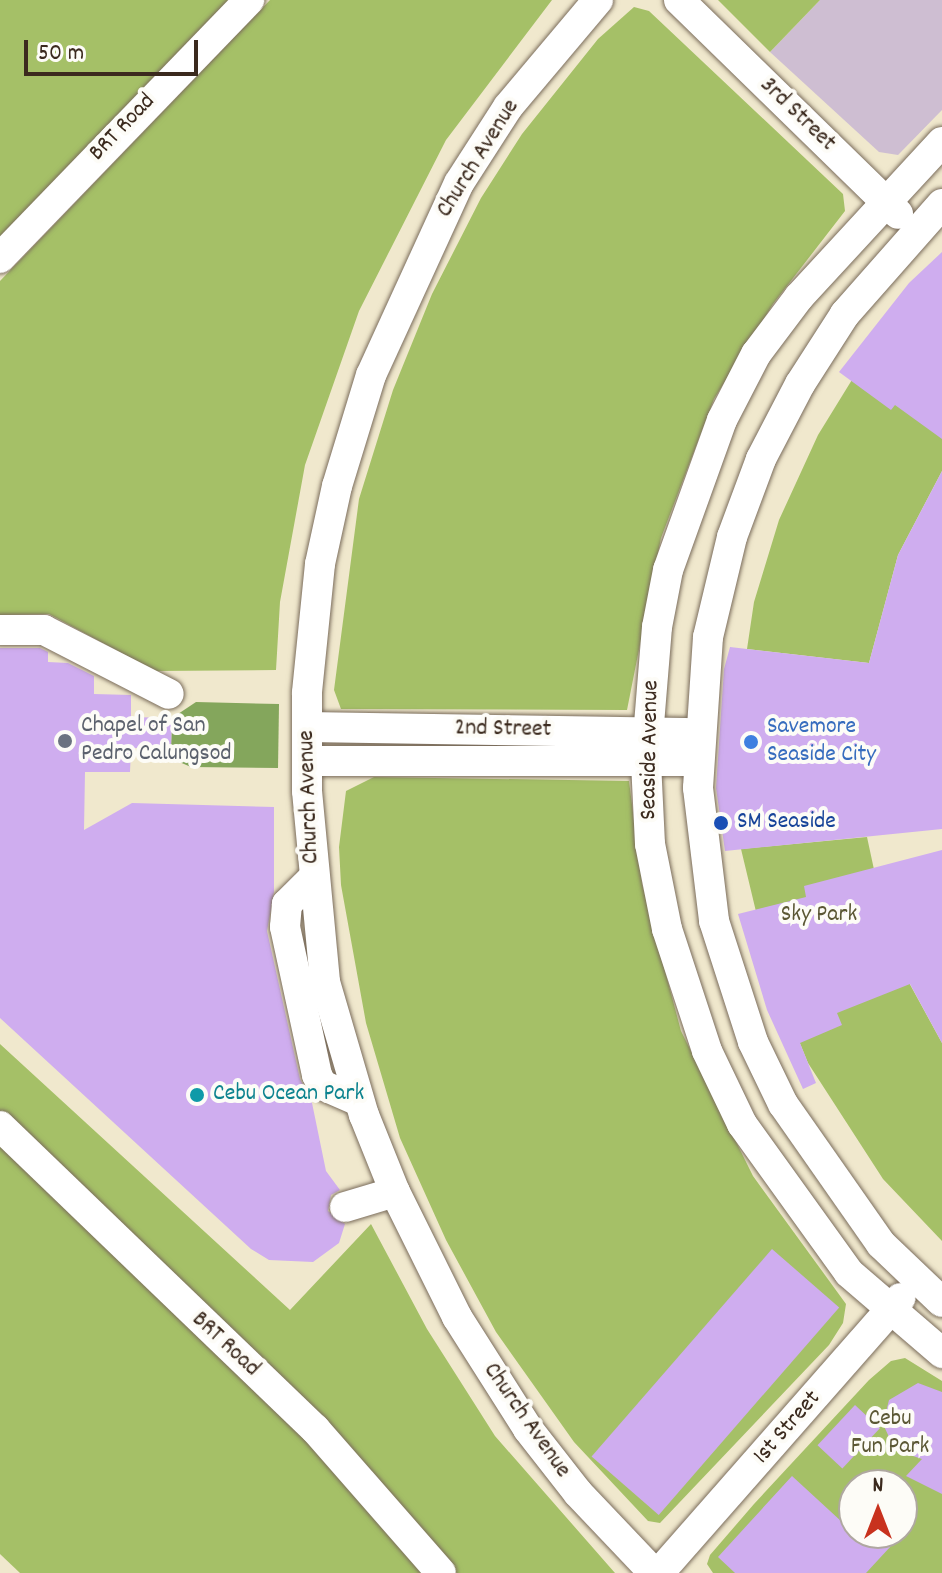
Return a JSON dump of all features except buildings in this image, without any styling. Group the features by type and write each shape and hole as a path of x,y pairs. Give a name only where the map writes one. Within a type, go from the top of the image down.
{"street":[{"name":"BRT Road","path":"0,258 249,0"},
{"name":"Church Avenue","path":"598,0 508,107 459,183 371,375 337,486 320,564 307,761 313,878 325,982 359,1101 395,1192 457,1317 528,1429 578,1493 656,1573"},
{"name":"3rd Street","path":"679,0 914,231"},
{"name":"Seaside Avenue","path":"942,142 790,308 756,354 722,420 668,570 657,627 647,747 656,882 685,995 707,1051 770,1169 849,1273 889,1312 942,1353"},
{"name":"Seaside Avenue","path":"942,204 914,231 845,314 800,384 758,500 718,586 699,747 701,837 714,921 753,1042 801,1108 881,1244 915,1281 942,1302"},
{"path":"0,630 44,630 169,694"},
{"name":"2nd Street","path":"307,727 647,747"},
{"name":"2nd Street","path":"307,761 699,747"},
{"name":"BRT Road","path":"0,1126 315,1429 441,1573"},
{"path":"345,1207 395,1192"},
{"name":"1st Street","path":"656,1573 915,1281"}],"shaded area":[{"path":"820,0 942,0 942,110 898,155 879,152 770,52"}],"green space":[{"path":"0,0 233,0 0,239"},
{"path":"270,0 552,0 446,140 359,311 305,465 280,602 276,670 155,671 49,614 0,615 0,281"},
{"path":"718,0 820,0 770,52"},
{"path":"634,7 649,11 843,194 845,211 773,304 714,399 661,538 627,710 341,709 334,690 359,499 393,390 432,294 481,198 522,134 598,39"},
{"path":"942,273 942,471 898,555 869,663 747,649 754,602 779,520 818,435 866,357"},
{"path":"196,702 279,704 278,768 191,767 177,761 171,748 172,718"},
{"path":"374,777 629,781 642,884 681,1031 753,1176 846,1304 843,1323 829,1345 660,1523 648,1521 574,1442 496,1332 446,1240 400,1138 366,1023 341,885 339,847 346,791"},
{"name":"Sky Park","path":"867,837 884,916 907,979 942,1043 942,1241 883,1179 808,1063 770,970 741,849"},
{"path":"0,1044 290,1310 371,1224 427,1329 495,1436 615,1573 454,1573 0,1115"},
{"path":"0,1146 284,1418 385,1521 425,1573 20,1573 0,1554"},
{"name":"Cebu Fun Park","path":"905,1358 942,1381 942,1573 713,1573 707,1564 710,1555 869,1380 891,1361"}],"place":[{"name":"Chapel of San Pedro Calungsod","path":"65,741"},
{"name":"Savemore Seaside City","path":"751,742"},
{"name":"SM Seaside","path":"721,823"},
{"name":"Cebu Ocean Park","path":"197,1095"}]}
